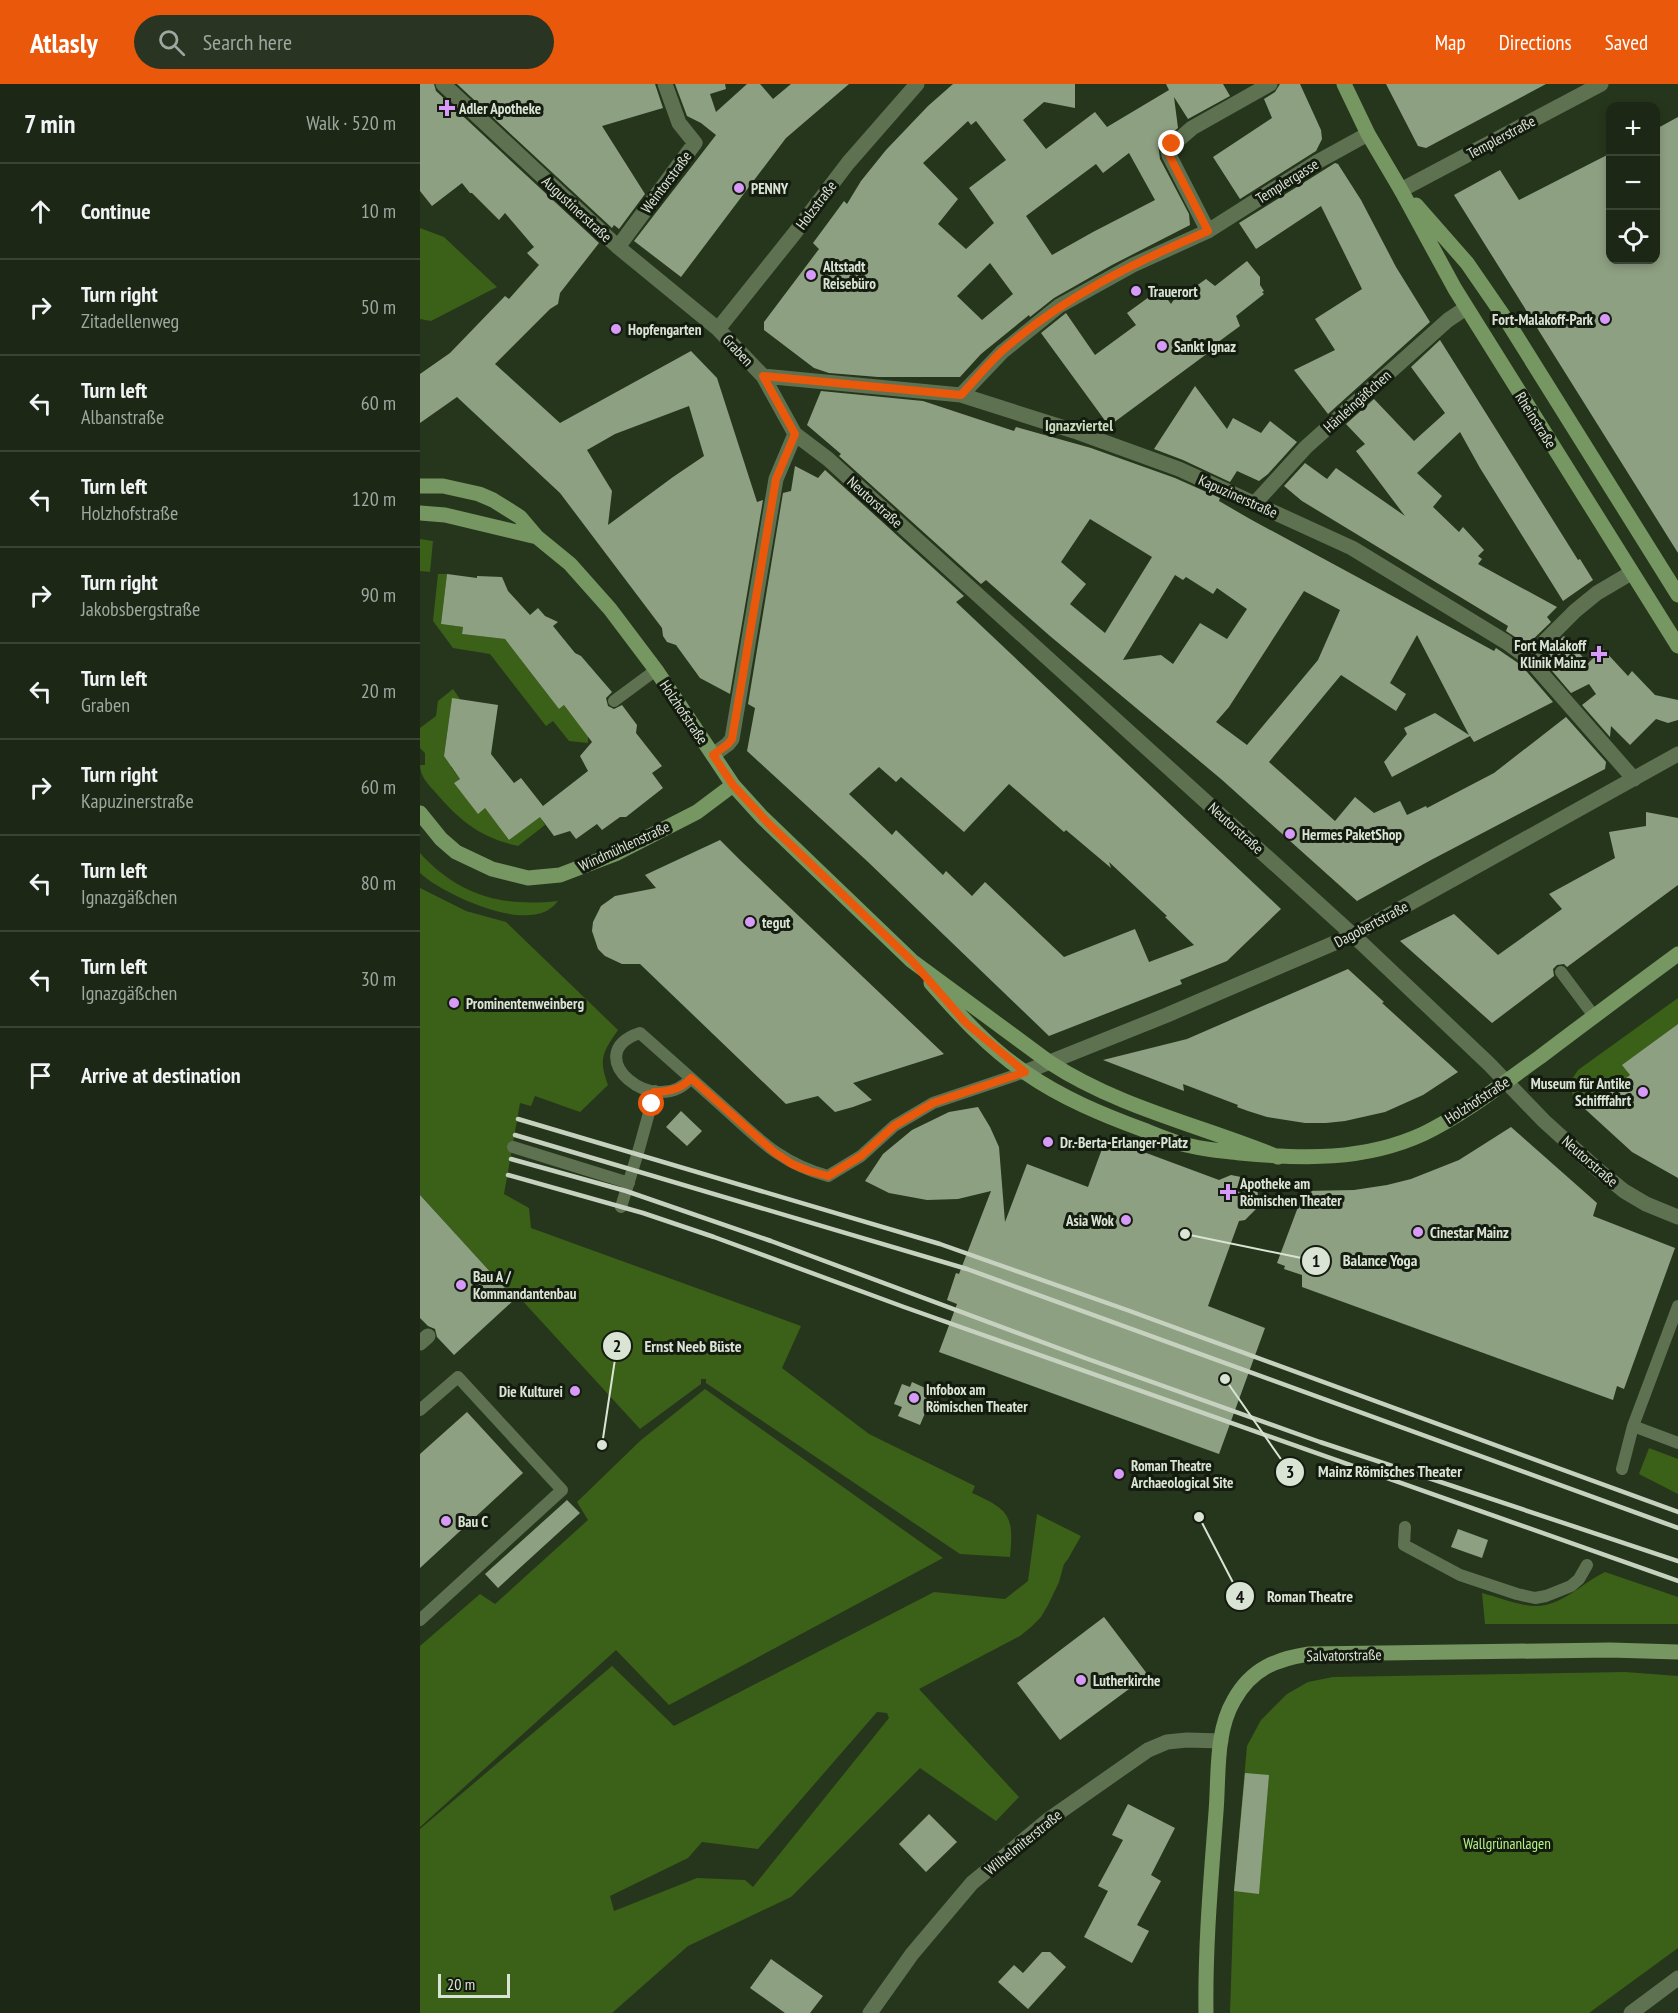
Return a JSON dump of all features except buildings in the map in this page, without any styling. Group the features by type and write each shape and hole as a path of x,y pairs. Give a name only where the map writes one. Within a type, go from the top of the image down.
{"street":[{"name":"Augustinerstraße","path":"442,84 618,247 718,329"},
{"name":"Weintorstraße","path":"618,247 695,143 679,123 665,84"},
{"name":"Holzstraße","path":"718,329 848,163 917,84"},
{"path":"1208,231 1168,149 1192,128 1270,84"},
{"name":"Rheinstraße","path":"1344,84 1368,134 1466,308 1678,646"},
{"name":"Templerstraße","path":"1401,190 1601,84"},
{"name":"Templergasse","path":"961,395 1002,352 1059,306 1133,265 1208,231 1317,162 1368,134"},
{"name":"Rheinstraße","path":"1401,190 1467,263 1507,321 1678,595"},
{"name":"Hänleingäßchen","path":"1255,503 1306,447 1448,320 1466,308"},
{"name":"Graben","path":"718,329 763,376 795,434"},
{"name":"Kapuzinerstraße","path":"763,376 961,395 1074,431 1179,469 1255,503 1352,548 1497,636 1528,658 1634,779"},
{"path":"713,755 732,739 776,479 795,434"},
{"name":"Neutorstraße","path":"795,434 828,459 1353,935 1507,1082 1544,1121 1597,1169 1624,1191 1646,1204 1678,1217"},
{"name":"Holzhofstraße","path":"420,486 443,486 466,490 486,497 519,517 537,537 570,564 604,603 656,670 733,785 769,824 912,961 966,1023 1025,1072 1055,1092 1085,1107 1172,1140 1208,1149 1278,1157 1331,1157 1358,1154 1400,1143 1423,1134 1507,1082 1678,954"},
{"name":"Holzhofstraße","path":"420,513 445,515 537,537"},
{"path":"1528,658 1575,611 1597,593 1631,573"},
{"name":"Dagobertstraße","path":"1025,1072 1167,1016 1353,935 1678,754"},
{"name":"Windmühlenstraße","path":"420,813 441,840 456,852 473,861 528,878 560,874 615,854 697,812 733,785"},
{"name":"Holzhofstraße","path":"912,961 1049,1062 1101,1090 1278,1157"},
{"name":"Salvatorstraße","path":"1206,2013 1207,1937 1221,1741 1233,1701 1243,1687 1261,1670 1279,1660 1309,1654 1610,1650 1678,1652"},
{"name":"Wilhelmiterstraße","path":"870,2013 912,1954 972,1882 1048,1820 1148,1750 1167,1742 1221,1741"},
{"path":"1631,2013 1678,1978"}],"lane":[{"path":"614,701 656,670"},
{"path":"1561,972 1594,1016"},
{"path":"691,1078 684,1086 664,1092 646,1090 623,1076 618,1064 622,1043 640,1033 691,1078 774,1152 792,1164 828,1176 861,1156 894,1126 933,1103 1025,1072"},
{"path":"621,1207 654,1092"},
{"path":"513,1147 629,1184"},
{"path":"1622,1469 1633,1426 1678,1306"},
{"path":"420,1410 458,1377 562,1490 420,1620"},
{"path":"1633,1426 1678,1443"},
{"path":"1406,1527 1404,1545 1440,1566 1460,1575 1534,1598 1562,1591 1580,1579 1587,1565"}],"green space":[{"path":"420,228 444,237 497,287 431,321 420,319"},
{"path":"420,539 433,541 430,572 420,571"},
{"path":"438,574 447,574 441,624 463,627 462,634 505,639 559,709 564,705 588,736 588,743 569,741 553,721 546,726 490,654 453,648 433,621"},
{"path":"453,689 460,699 452,699 444,755 453,757 451,767 460,779 454,783 485,808 509,840 542,815 545,825 518,846 505,843 472,827 445,803 425,780 422,773 420,765 425,765 425,753 420,748 420,728 436,716 438,701"},
{"path":"420,853 450,879 466,889 483,895 518,902 558,901 545,911 533,915 502,913 472,903 442,888 420,873"},
{"path":"420,888 466,911 506,922 618,1030 604,1056 603,1068 608,1085 580,1112 535,1096 531,1106 520,1103 504,1194 529,1208 531,1228 801,1326 782,1368 869,1434 975,1486 972,1493 995,1504 1007,1516 1011,1532 1010,1557 960,1554 706,1383 706,1379 701,1379 701,1384 640,1429 519,1297 515,1299 420,1195"},
{"path":"1678,998 1678,1024 1623,1065 1630,1075 1585,1109 1573,1097 1570,1082 1578,1070"},
{"path":"705,1389 943,1558 669,1705 616,1650 420,1827 420,1646 480,1594 495,1604 588,1520 577,1502 640,1441"},
{"path":"1649,1448 1678,1459 1678,1494 1639,1474"},
{"path":"1037,1514 1081,1536 1064,1564 1059,1582 1048,1605 1031,1627 1020,1636 919,1689 1019,1797 996,1821 920,1768 791,1897 688,1946 612,2013 420,2013 420,1829 612,1666 674,1726 934,1592 1005,1599 1028,1581","holes":["877,1712 887,1713 889,1718 753,1887 745,1880 697,1878 614,1911 610,1896 688,1858 702,1842 758,1849"]},
{"path":"1605,1572 1678,1597 1678,1624 1485,1624 1482,1593 1521,1604 1543,1606 1562,1599"},
{"name":"Wallgrünanlagen","path":"1625,1672 1678,1676 1678,1948 1589,2013 1230,2013 1234,1891 1247,1746 1261,1720 1287,1694 1308,1682 1333,1677"}],"railway":[{"path":"518,1119 940,1244 1678,1512"},
{"path":"515,1135 967,1269 1678,1528"},
{"path":"511,1159 626,1191 771,1241 1085,1358 1320,1442 1678,1561"},
{"path":"508,1175 643,1213 714,1237 904,1307 1678,1581"}],"place":[{"name":"Adler Apotheke","path":"447,108"},
{"name":"PENNY","path":"739,188"},
{"name":"Altstadt Reisebüro","path":"811,275"},
{"name":"Trauerort","path":"1136,291"},
{"name":"Fort-Malakoff-Park","path":"1605,319"},
{"name":"Hopfengarten","path":"616,329"},
{"name":"Sankt Ignaz","path":"1162,346"},
{"name":"Fort Malakoff Klinik Mainz","path":"1599,654"},
{"name":"Hermes PaketShop","path":"1290,834"},
{"name":"tegut","path":"750,922"},
{"name":"Prominentenweinberg","path":"454,1003"},
{"name":"Museum für Antike Schifffahrt","path":"1643,1092"},
{"name":"Dr.-Berta-Erlanger-Platz","path":"1048,1142"},
{"name":"Apotheke am Römischen Theater","path":"1228,1192"},
{"name":"Asia Wok","path":"1126,1220"},
{"name":"Cinestar Mainz","path":"1418,1232"},
{"name":"Balance Yoga","path":"1185,1234"},
{"name":"Bau A / Kommandantenbau","path":"461,1285"},
{"name":"Mainz Römisches Theater","path":"1225,1379"},
{"name":"Die Kulturei","path":"575,1391"},
{"name":"Infobox am Römischen Theater","path":"914,1398"},
{"name":"Ernst Neeb Büste","path":"602,1445"},
{"name":"Roman Theatre Archaeological Site","path":"1119,1474"},
{"name":"Roman Theatre","path":"1199,1517"},
{"name":"Bau C","path":"446,1521"},
{"name":"Lutherkirche","path":"1081,1680"}],"district":[{"name":"Ignazviertel","path":"1079,425"}],"route":[{"path":"652,1104 654,1092 664,1092 684,1086 691,1078 774,1152 792,1164 828,1176 861,1156 894,1126 933,1103 1025,1072 966,1023 912,961 769,824 733,785 713,755 732,739 776,479 795,434 763,376 961,395 1002,352 1059,306 1133,265 1208,231 1169,155 1168,149 1172,144"}]}
